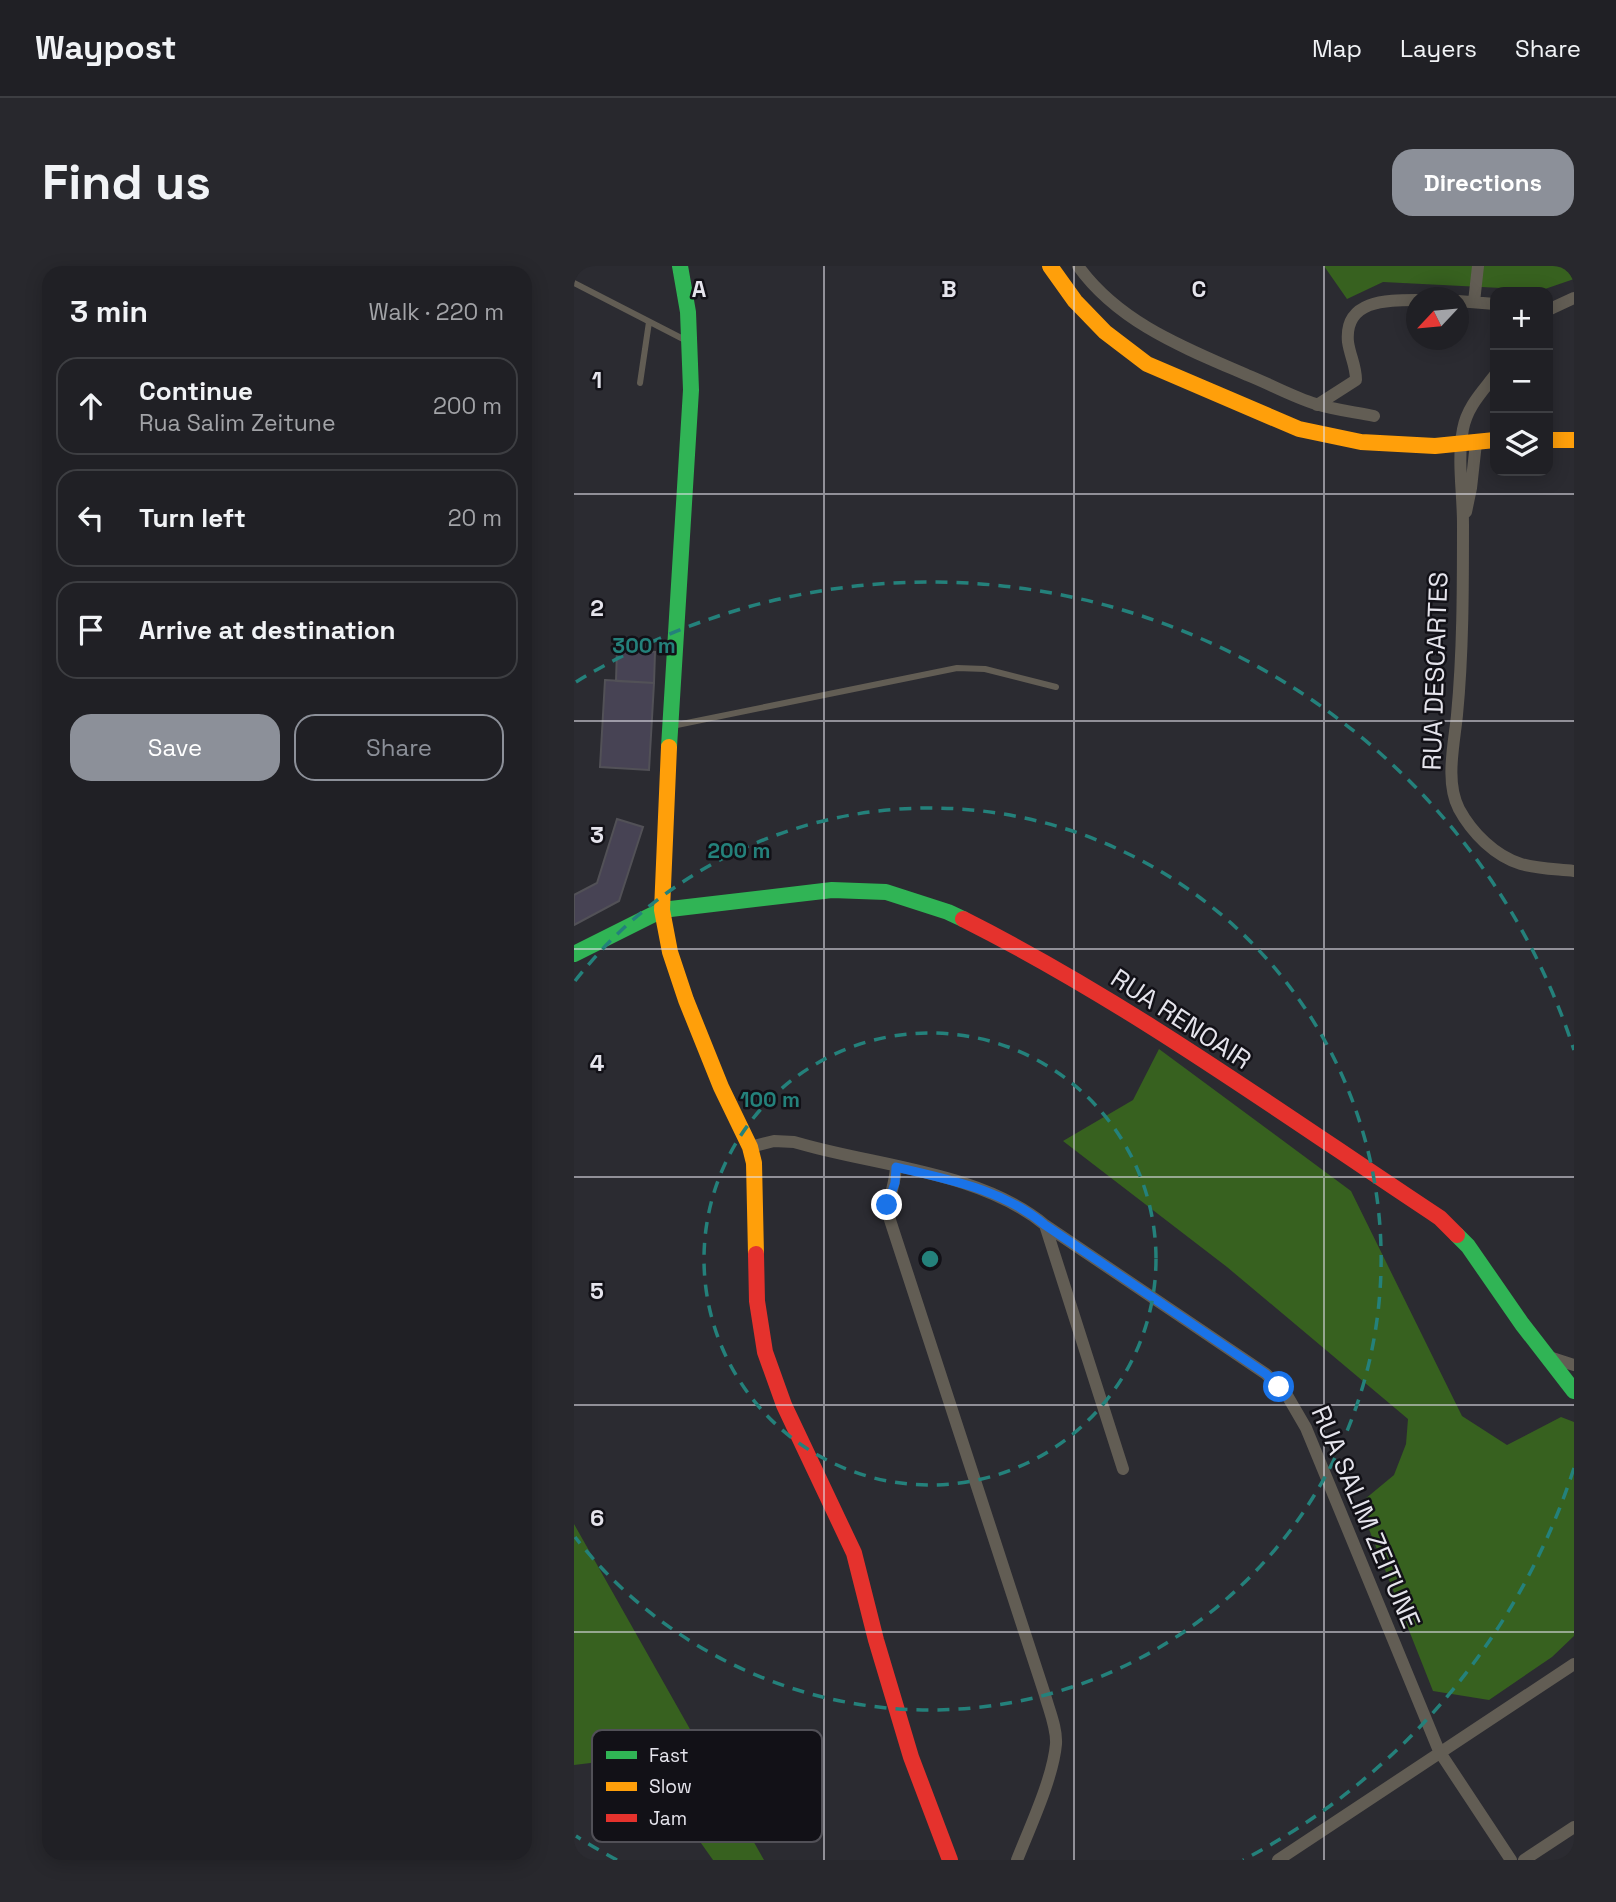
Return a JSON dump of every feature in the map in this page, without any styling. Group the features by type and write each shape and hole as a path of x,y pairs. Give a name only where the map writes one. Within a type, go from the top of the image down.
{"street":[{"path":"680,266 685,285 691,343 691,390 670,726 662,910 670,952 685,1000 721,1087 750,1147 756,1179 757,1301 765,1352 784,1405 854,1553 876,1640 911,1757 950,1860"},
{"path":"1050,266 1075,301 1105,332 1147,364 1299,429 1361,442 1468,444 1490,441"},
{"path":"1078,266 1093,285 1145,327 1179,345 1317,405 1374,416"},
{"path":"1474,302 1478,266"},
{"path":"1553,308 1574,298"},
{"path":"1317,405 1356,380 1356,370 1348,344 1348,327 1355,313 1385,300 1406,300"},
{"path":"1469,302 1490,304"},
{"name":"RUA DESCARTES","path":"1490,383 1466,416 1471,488 1463,522 1457,707 1451,774 1458,806 1474,833 1495,850 1521,864 1574,871"},
{"path":"1553,440 1574,440"},
{"name":"RUA RENOAIR","path":"574,954 662,910 832,890 886,892 948,912 1006,941 1111,1001 1440,1218 1468,1246 1522,1324 1574,1391"},
{"name":"RUA SALIM ZEITUNE","path":"750,1147 774,1141 794,1142 995,1193 1028,1211 1266,1374 1287,1397 1306,1428 1439,1751 1511,1860"},
{"path":"896,1167 895,1183 887,1205 890,1220 1054,1728 1056,1745 1048,1779 1017,1860"},
{"path":"1045,1225 1123,1469"},
{"path":"1549,1357 1574,1366"},
{"path":"1278,1860 1574,1664"},
{"path":"1524,1860 1574,1827"}],"lane":[{"path":"574,283 691,343"},
{"path":"639,383 649,322"},
{"path":"670,726 957,668 985,670 1056,687"}],"green space":[{"path":"1324,266 1574,266 1574,279 1551,287 1490,287 1383,282 1347,299"},
{"path":"1159,1049 1351,1191 1462,1416 1507,1445 1561,1417 1574,1422 1574,1636 1552,1657 1489,1700 1433,1691 1359,1504 1394,1475 1406,1444 1408,1419 1227,1267 1063,1141 1133,1100"},
{"path":"574,1524 690,1730 592,1730 592,1763 574,1765"},
{"path":"700,1842 754,1842 764,1860 713,1860"}],"building":[{"path":"617,649 655,652 654,683 616,681"},
{"path":"605,680 654,683 649,770 600,767"},
{"path":"617,819 643,827 619,901 574,925 574,895 597,883"}],"traffic: fast":[{"path":"669,747 691,390 688,312 680,266"},
{"path":"574,954 662,910 832,890 886,892 963,919"},
{"path":"1457,1235 1468,1246 1522,1324 1574,1391"}],"traffic: slow":[{"path":"1050,266 1075,301 1105,332 1147,364 1299,429 1361,442 1435,446 1490,440"},
{"path":"1553,440 1574,440"},
{"path":"669,747 662,910 670,952 686,1000 721,1087 750,1147 754,1163 756,1254"}],"traffic: jam":[{"path":"963,919 1086,987 1206,1061 1440,1218 1457,1235"},
{"path":"756,1254 757,1301 765,1352 784,1405 854,1553 876,1640 911,1757 950,1860"}],"route":[{"path":"887,1205 895,1183 896,1167 995,1193 1028,1211 1266,1374 1279,1387"}]}
